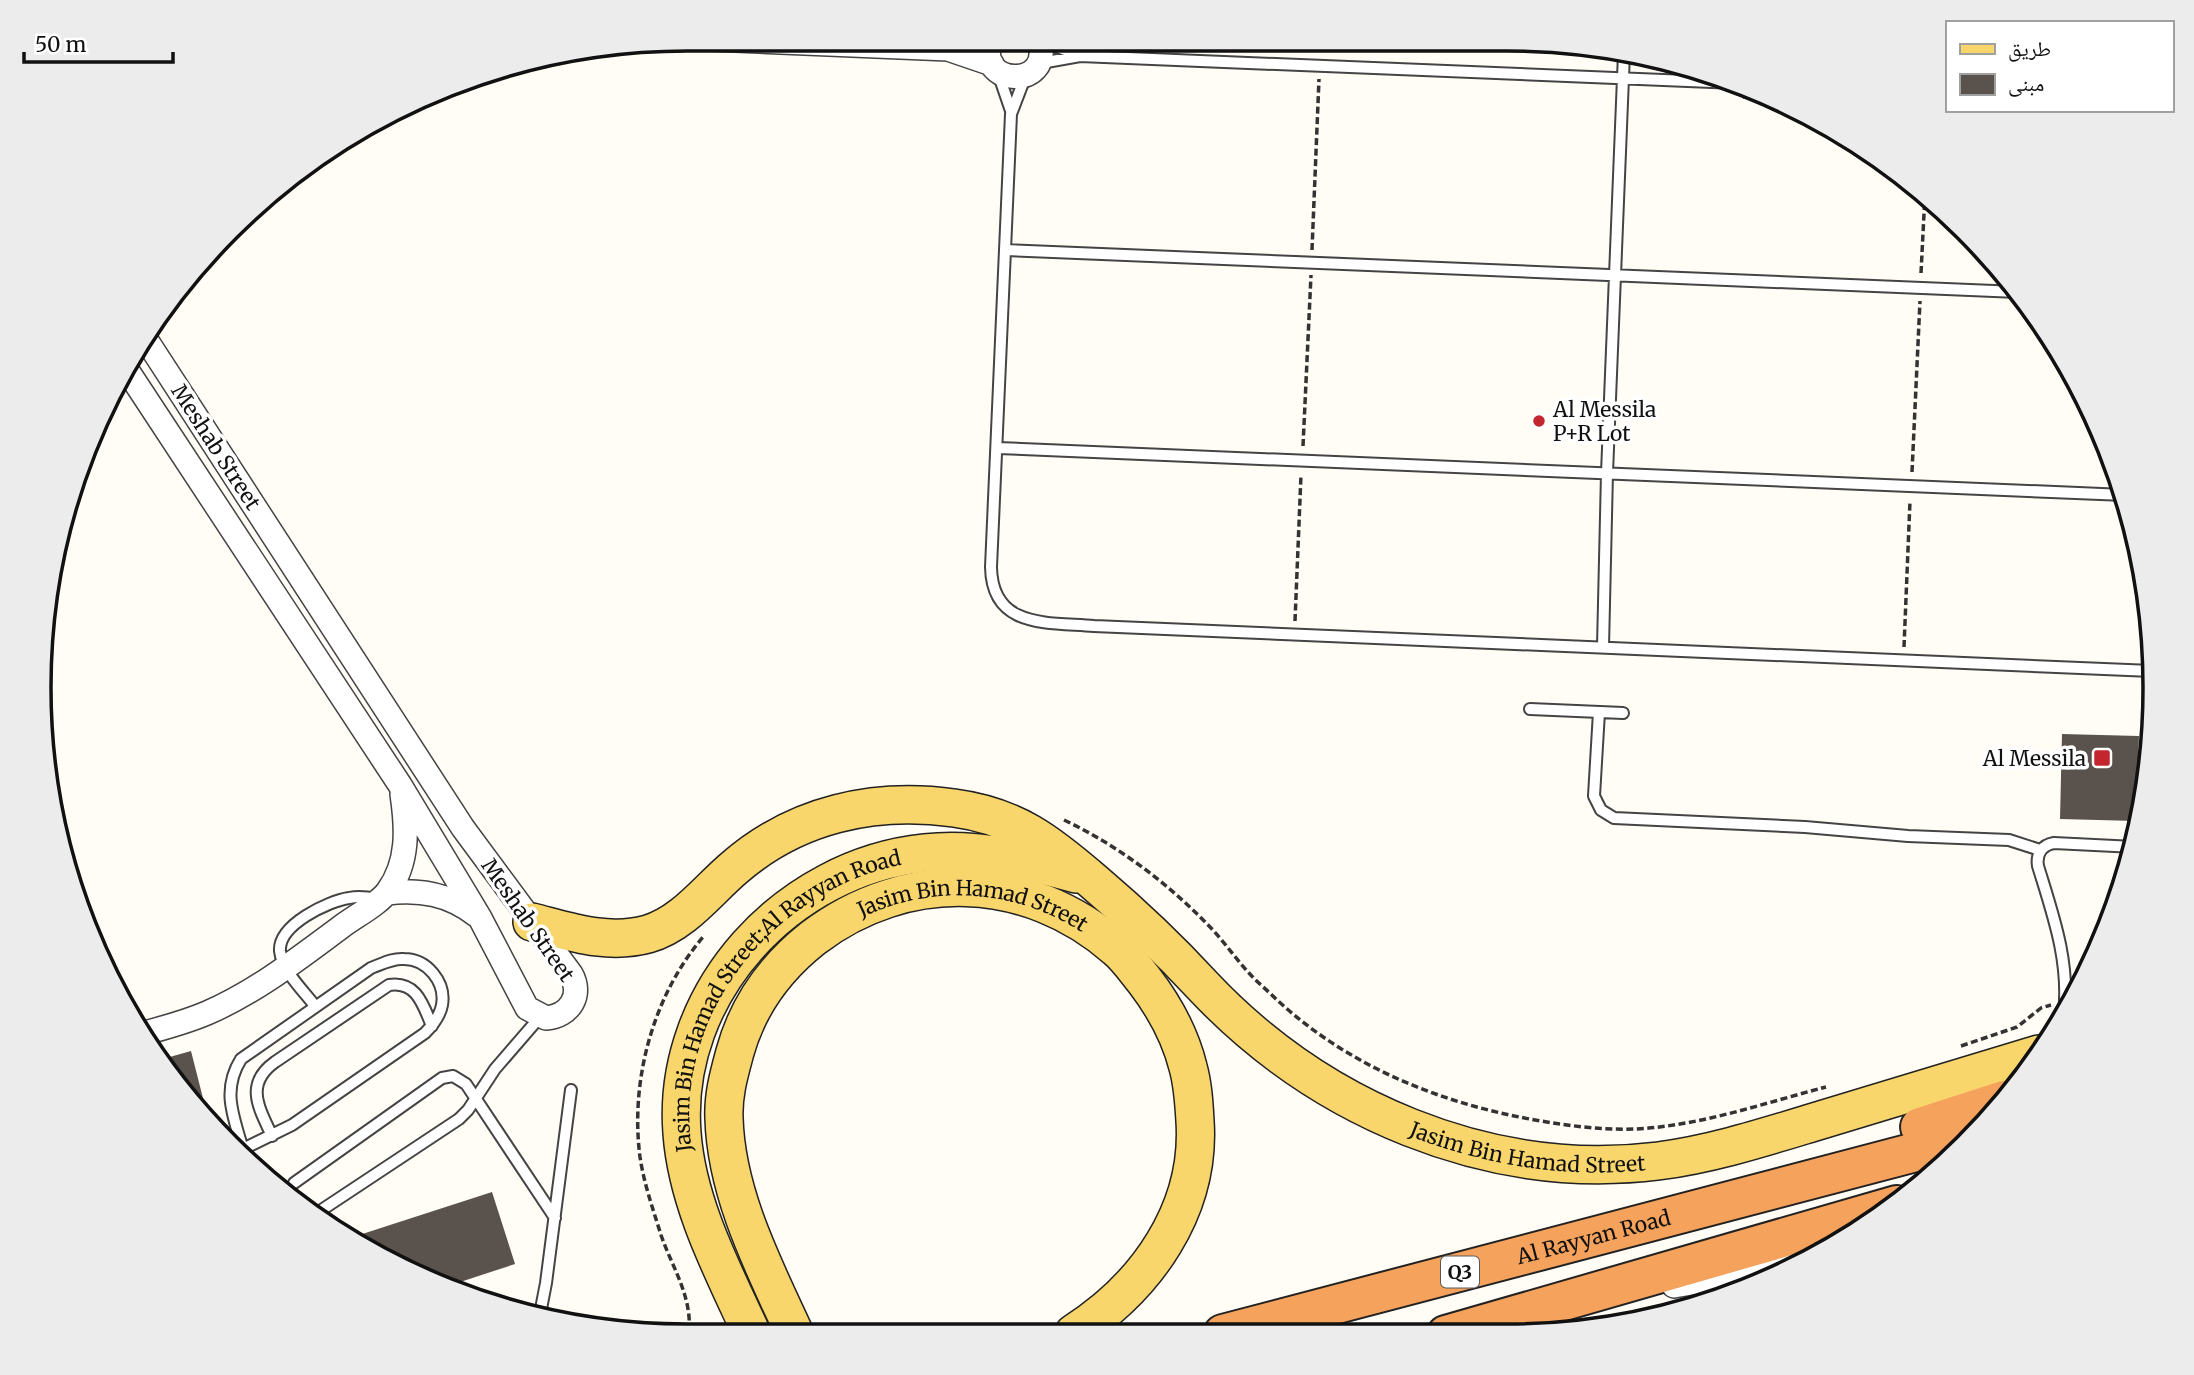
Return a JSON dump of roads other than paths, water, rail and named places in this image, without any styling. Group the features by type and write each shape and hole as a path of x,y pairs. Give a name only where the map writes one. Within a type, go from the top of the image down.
{"highway":[{"path":"1696,1210 1735,1186 1777,1170 1986,1105"},
{"name":"Al Rayyan Road","path":"1261,1324 1952,1142"},
{"path":"1514,1321 1862,1216"}],"main road":[{"name":"Jasim Bin Hamad Street","path":"532,922 598,938 626,938 652,933 677,920 735,867 782,835 829,814 863,807 933,806 991,816 1025,830 1051,845 1137,918 1215,999 1270,1048 1326,1087 1396,1123 1468,1146 1530,1160 1604,1165 1692,1155 1790,1129 2024,1059"},
{"name":"Jasim Bin Hamad Street;Al Rayyan Road","path":"747,1324 691,1189 681,1131 681,1110 690,1049 703,1011 724,975 759,934 800,899 834,879 883,861 925,853 966,851 1017,858 1090,878"},
{"name":"Jasim Bin Hamad Street","path":"790,1324 767,1273 740,1200 725,1143 726,1086 740,1033 752,1006 767,983 787,961 830,925 883,899 910,892 966,887 993,888 1046,904 1072,916 1119,950 1168,1016 1188,1067 1193,1091 1197,1143 1193,1170 1182,1206 1149,1268 1108,1308 1086,1324"},
{"path":"1396,1123 1417,1142 1511,1171 1559,1180 1630,1181 1690,1173 1997,1093"}],"street":[{"path":"953,51 1011,78 1032,70 1041,56 1041,51"},
{"path":"989,51 994,68"},
{"name":"Meshab Street","path":"132,376 400,785 480,918 522,1001 540,1017 553,1018 569,1009 575,998 571,974 463,828 150,346"},
{"path":"152,1031 205,1014 229,1003 286,967 383,896 399,870 406,844 406,818 400,785"},
{"path":"383,896 420,891 436,894 452,900 480,918"},
{"path":"1514,1321 1756,1273"}],"lane":[{"path":"1069,51 1080,55 1700,81"},
{"path":"1011,114 1032,70 1080,55"},
{"path":"1603,647 1623,62"},
{"path":"994,68 1011,114 991,580 1001,603 1010,612 1038,622 1094,626 2143,671"},
{"path":"1006,250 2005,291"},
{"path":"998,448 2113,494"},
{"path":"1530,709 1623,713"},
{"path":"1599,712 1594,796 1601,810 1614,818 2010,840 2040,850"},
{"path":"2065,992 2062,947 2037,860 2040,850 2054,843 2123,846"},
{"path":"241,1142 229,1097 230,1083 234,1070 251,1050 372,968 388,961 404,958 419,961 432,971 440,986 443,1003 432,1026 415,1041 292,1125 247,1147"},
{"path":"286,967 315,1006"},
{"path":"272,1136 260,1109 256,1091 262,1074 286,1054 389,985 405,985 418,994 432,1026"},
{"path":"325,1211 459,1119 495,1069 540,1017"},
{"path":"294,1183 442,1078 453,1076 463,1080 555,1218"},
{"path":"542,1307 547,1283 571,1090"}],"place":[{"name":"Al Messila P+R Lot","path":"1539,421"},
{"name":"Al Messila","path":"2102,758"}]}
